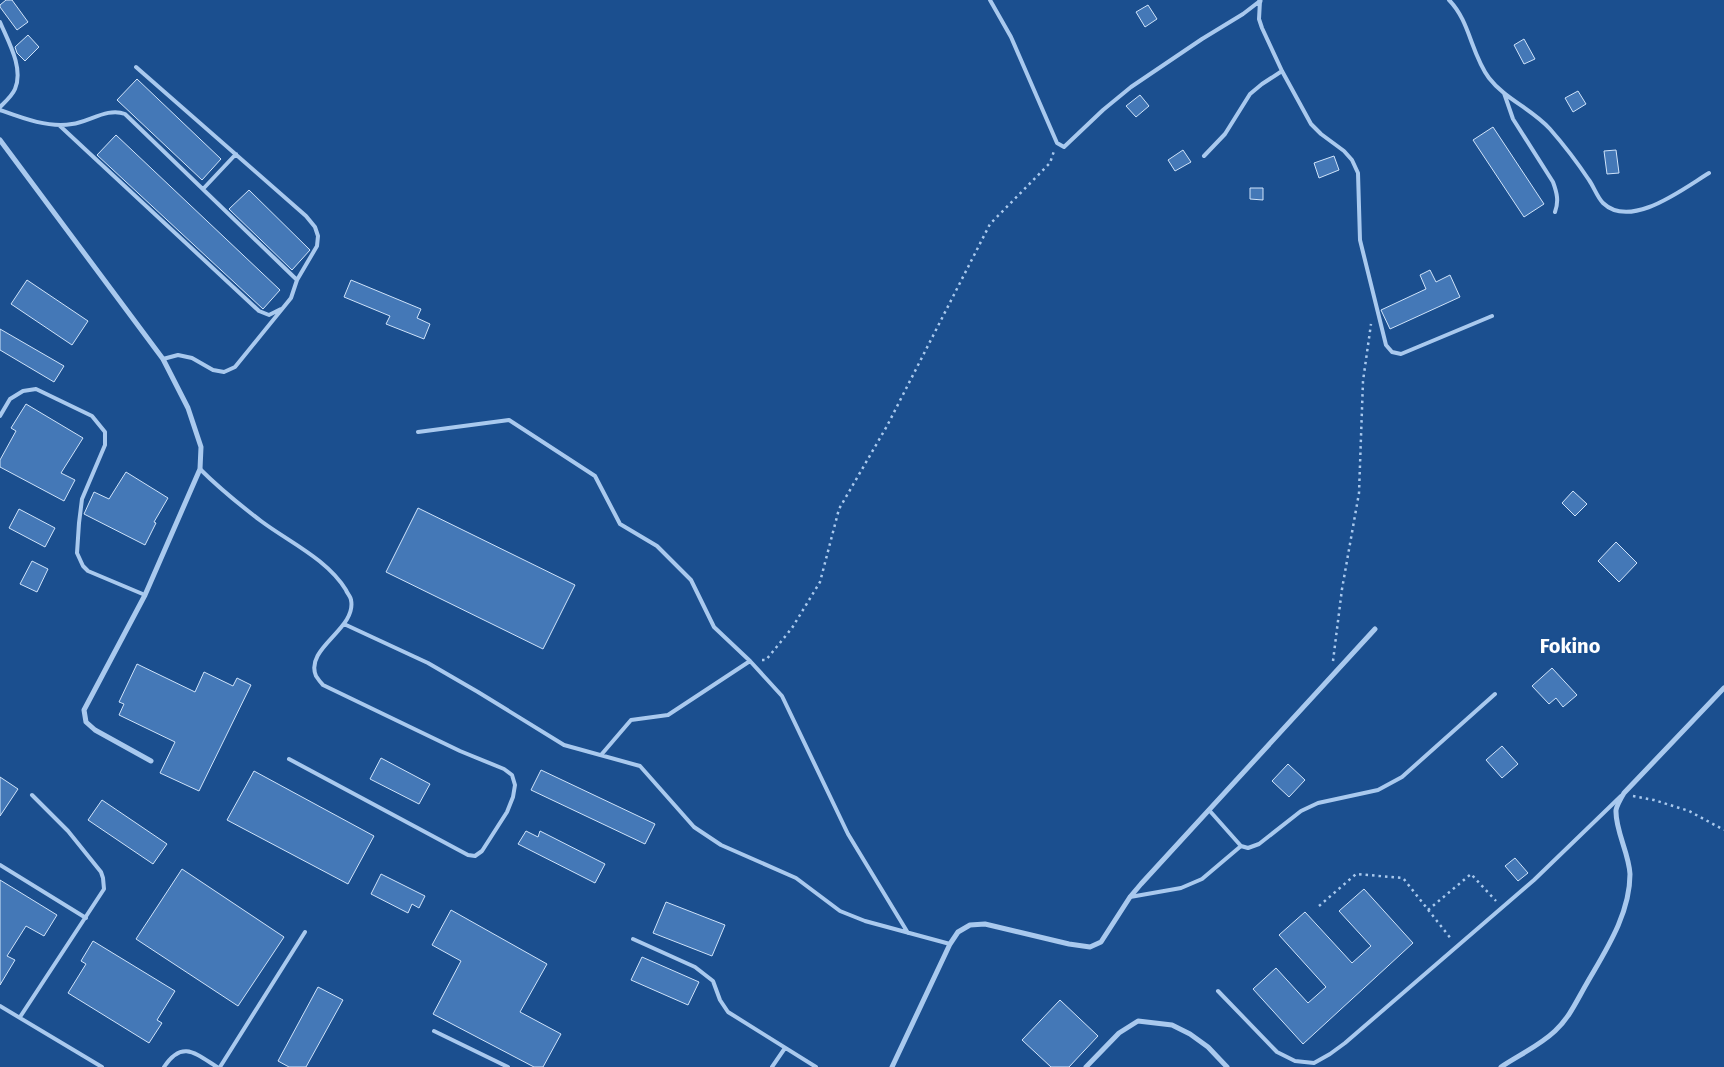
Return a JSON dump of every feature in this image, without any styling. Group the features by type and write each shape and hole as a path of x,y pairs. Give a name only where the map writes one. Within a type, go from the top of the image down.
{"street":[{"path":"0,140 164,359 188,408 201,447 200,469 145,595 84,710 86,722 95,730 151,761"},
{"path":"892,1067 950,944 958,932 970,926 985,924 1070,944 1090,947 1101,942 1130,897 1375,629"},
{"path":"1501,1067 1528,1051 1564,1021 1578,1000 1615,933 1624,909 1630,874 1626,849 1617,820 1616,808 1624,793 1724,688"},
{"path":"1086,1067 1119,1032 1138,1021 1172,1025 1190,1034 1208,1047 1227,1067"}],"lane":[{"path":"990,0 1011,37 1057,143 1061,146 1066,146 1102,110 1131,87 1243,14 1260,0"},
{"path":"1260,0 1259,19 1282,71 1311,124 1344,151 1352,160 1358,173 1360,240 1386,346 1392,352 1401,354 1492,316"},
{"path":"1449,0 1463,20 1477,59 1489,79 1504,93 1536,115 1549,128 1566,148 1603,203 1615,210 1634,212 1646,209 1667,199 1709,173"},
{"path":"0,22 15,59 18,79 15,90 0,108 25,119 71,125 103,115 119,112 125,114 297,280"},
{"path":"136,67 306,216 315,227 318,236 317,246 297,280 290,298 235,367 224,372 213,370 192,358 178,355 164,359"},
{"path":"1204,156 1225,134 1250,94 1282,71"},
{"path":"1504,93 1513,119 1553,182 1557,192 1558,204 1554,212"},
{"path":"59,124 259,311 269,315 283,308"},
{"path":"203,189 236,154"},
{"path":"0,416 10,399 23,391 36,389 92,416 105,432 105,445 82,499 77,553 83,566 88,571 145,595"},
{"path":"418,432 509,420 595,476 620,524 657,546 691,580 714,627 750,661 782,696 848,834 908,933"},
{"path":"200,469 215,485 262,522 316,559 341,583 351,600 350,614 318,655 315,667 316,676 323,686 460,751 504,769 512,775 515,785 507,812 482,852 475,856 468,855 289,759"},
{"path":"344,624 428,663 564,745 640,766 694,827 721,845 796,878 840,911 865,921 950,944"},
{"path":"601,755 631,720 668,715 750,661"},
{"path":"1209,810 1241,846 1248,848 1259,844 1301,811 1318,803 1378,790 1402,777 1495,694"},
{"path":"1218,991 1278,1052 1295,1060 1314,1063 1345,1043 1458,947 1534,880 1624,793"},
{"path":"20,1017 104,890 101,872 68,831 32,795"},
{"path":"1130,897 1181,888 1202,879 1241,846"},
{"path":"0,865 86,918"},
{"path":"164,1067 170,1057 180,1051 192,1051 218,1067 305,932"},
{"path":"633,939 695,967 713,981 720,1000 728,1012 816,1067"},
{"path":"0,1006 102,1067"},
{"path":"434,1031 508,1067"},
{"path":"772,1067 785,1048"}],"path":[{"path":"750,661 766,660 792,628 820,582 839,509 887,426 990,224 1050,163 1057,143"},
{"path":"1330,677 1342,589 1359,493 1363,381 1374,300"},
{"path":"1624,793 1637,798 1654,800 1682,808 1724,830"},
{"path":"1319,906 1356,874 1403,878 1458,947"},
{"path":"1428,910 1471,874 1502,907"}],"building":[{"path":"6,0 12,0 28,22 17,30 0,7"},
{"path":"1148,5 1157,19 1145,27 1136,12"},
{"path":"28,35 39,47 25,61 17,53 15,47"},
{"path":"1524,39 1535,59 1524,64 1514,45"},
{"path":"137,79 221,159 202,180 117,100"},
{"path":"1578,91 1586,104 1573,112 1565,98"},
{"path":"1140,95 1149,106 1136,117 1126,106"},
{"path":"1493,127 1544,204 1524,217 1473,140"},
{"path":"116,135 280,290 263,309 97,155"},
{"path":"1183,150 1191,162 1175,171 1168,160"},
{"path":"1616,150 1619,173 1607,174 1604,151"},
{"path":"1334,156 1339,170 1319,178 1314,163"},
{"path":"1250,188 1263,188 1263,200 1250,199"},
{"path":"249,190 310,250 292,270 229,209"},
{"path":"1430,270 1436,282 1450,275 1460,297 1390,329 1381,310 1426,289 1420,275"},
{"path":"27,280 88,321 72,345 11,304"},
{"path":"351,280 421,309 417,318 430,324 424,339 386,324 390,316 344,297"},
{"path":"0,329 64,366 54,382 0,350"},
{"path":"26,404 83,438 61,473 75,480 64,501 0,467 0,460 16,431 11,428"},
{"path":"126,472 168,498 154,522 156,523 145,545 84,514 94,492 109,499"},
{"path":"1573,491 1587,504 1575,516 1562,503"},
{"path":"418,508 575,585 543,649 386,572"},
{"path":"19,509 55,528 45,547 9,528"},
{"path":"1616,542 1637,563 1619,582 1598,561"},
{"path":"32,561 48,569 37,592 20,584"},
{"path":"137,664 195,692 204,672 233,686 237,678 251,685 199,791 160,773 175,742 119,715 124,704 119,702"},
{"path":"1552,668 1577,695 1563,707 1556,698 1549,704 1532,686"},
{"path":"1502,746 1518,764 1502,778 1486,760"},
{"path":"381,758 430,784 419,804 370,779"},
{"path":"1288,764 1305,780 1289,797 1272,781"},
{"path":"541,770 655,824 645,844 531,790"},
{"path":"254,771 374,836 348,884 227,820"},
{"path":"0,777 18,789 0,816"},
{"path":"102,800 167,844 153,864 88,820"},
{"path":"526,831 538,837 540,831 605,864 595,883 518,844"},
{"path":"1515,858 1528,873 1518,881 1505,866"},
{"path":"182,869 284,937 238,1006 136,939"},
{"path":"381,874 425,896 419,908 412,904 408,913 371,894"},
{"path":"0,880 57,915 44,936 26,926 7,956 15,960 0,985"},
{"path":"1364,889 1413,943 1303,1044 1253,989 1276,968 1308,1003 1326,987 1279,935 1305,912 1352,963 1371,946 1339,911"},
{"path":"666,902 725,925 712,956 653,933"},
{"path":"451,910 547,964 520,1012 561,1034 543,1067 534,1067 433,1014 461,961 432,945"},
{"path":"93,941 175,991 157,1020 162,1023 149,1043 68,993 86,964 81,961"},
{"path":"642,957 699,982 688,1005 631,980"},
{"path":"318,987 343,1000 306,1067 289,1067 278,1061"},
{"path":"1060,1000 1098,1036 1069,1067 1051,1067 1022,1040"}],"district":[{"name":"Fokino","path":"1570,646"}]}
